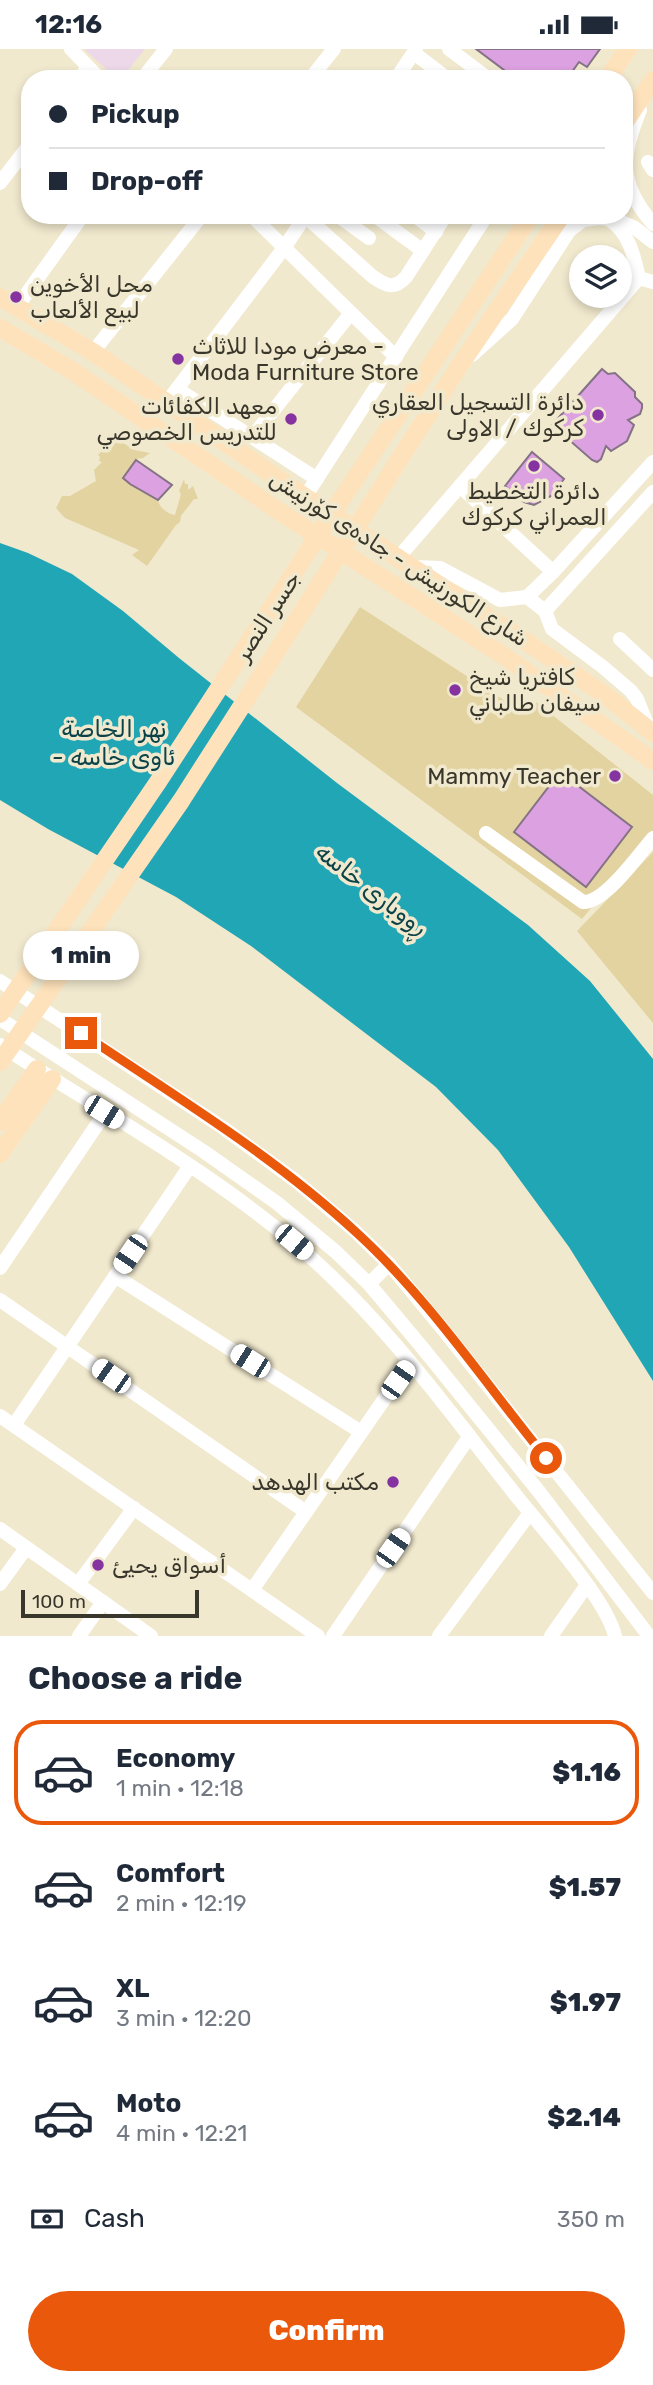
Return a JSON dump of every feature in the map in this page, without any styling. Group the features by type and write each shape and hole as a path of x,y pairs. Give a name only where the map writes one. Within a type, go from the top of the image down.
{"main road":[{"path":"613,70 628,49"},
{"path":"627,70 641,49"},
{"path":"633,110 652,81"},
{"name":"جسر النصر","path":"0,1016 158,782 525,224"},
{"name":"جسر النصر","path":"0,1062 181,801 458,368 556,224"},
{"name":"شارع الكورنيش - جادەی کۆرنیش","path":"0,297 172,396 305,497 605,695 651,732"},
{"name":"شارع الكورنيش - جادەی کۆرنیش","path":"0,328 71,370 280,512 510,660 653,761"},
{"path":"0,1122 44,1074"},
{"path":"0,1154 44,1074"}],"street":[{"path":"71,49 82,70"},
{"path":"149,70 166,49"},
{"path":"317,70 334,49"},
{"path":"449,49 477,70"},
{"path":"402,70 415,51 437,70"},
{"path":"633,128 652,81"},
{"path":"0,183 6,166 21,152"},
{"path":"633,196 653,224"},
{"path":"17,307 77,224"},
{"path":"93,352 195,224"},
{"path":"260,224 396,357"},
{"path":"300,224 172,396 253,436 317,479"},
{"path":"314,224 382,283 399,285 441,224"},
{"path":"350,224 369,238"},
{"path":"386,224 423,251"},
{"path":"426,224 436,232"},
{"path":"305,497 481,224"},
{"path":"458,368 512,319 577,224"},
{"path":"613,224 622,231 646,280 460,486 406,562 440,568 500,600 527,597 653,462"},
{"path":"625,224 635,227 653,242"},
{"path":"253,436 351,313"},
{"path":"460,486 553,572"},
{"path":"651,732 631,691 552,629 545,611 653,492"},
{"path":"527,597 545,611"},
{"path":"620,639 653,670"},
{"path":"486,833 583,902 590,902 602,895 653,838"},
{"path":"0,981 222,1127 296,1181 356,1232 389,1264 653,1593"},
{"path":"0,1016 277,1203 336,1252 369,1285 540,1493 649,1636"},
{"path":"0,1045 190,1166 250,1207 308,1254 361,1306 410,1362 587,1585 609,1618 615,1636"},
{"path":"0,1268 104,1112"},
{"path":"130,1128 180,1136"},
{"path":"14,1425 190,1166"},
{"path":"369,1285 389,1264"},
{"path":"115,1276 361,1432"},
{"path":"0,1300 306,1512"},
{"path":"252,1590 410,1362"},
{"path":"0,1416 318,1636"},
{"path":"332,1636 469,1437"},
{"path":"78,1584 134,1508"},
{"path":"439,1636 530,1513"},
{"path":"0,1529 151,1636"},
{"path":"0,1584 26,1548"},
{"path":"551,1636 587,1585"},
{"path":"79,1636 103,1602"}],"shaded area":[{"path":"84,49 145,49 128,70 107,70"},
{"path":"112,440 122,442 134,450 150,453 136,459 124,480 158,500 167,512 175,515 184,479 188,490 193,486 198,499 194,499 181,516 180,522 147,566 132,555 139,550 65,518 56,508 62,496 70,496 96,481 94,470 102,462 99,461 98,455"},
{"path":"360,607 527,715 536,702 653,795 653,833 582,919 296,707"},
{"path":"653,852 653,1023 577,931"}],"water":[{"name":"نهر الخاصة - ئاوی خاسە","path":"0,543 72,574 123,611 337,783 528,925 590,981 653,1059 653,1381 569,1247 498,1150 436,1087 251,946 176,897 48,829 0,800"}],"building":[{"path":"476,49 600,49 587,67 579,62 573,70 504,70"},
{"name":"دائرة التسجيل العقاري كركوك / الاولى","path":"602,369 608,374 615,373 635,392 642,408 640,414 628,420 634,425 627,441 611,451 606,446 597,462 552,425"},
{"name":"دائرة التخطيط العمراني كركوك","path":"532,452 564,479 551,496 534,505 524,502 505,486"},
{"path":"136,460 172,485 158,500 123,478"},
{"path":"560,772 632,827 586,887 514,832"}],"place":[{"name":"محل الأخوين لبيع الألعاب","path":"16,297"},
{"name":"معرض مودا للاثاث - Moda Furniture Store","path":"178,359"},
{"name":"دائرة التسجيل العقاري كركوك / الاولى","path":"598,415"},
{"name":"معهد الكفائات للتدريس الخصوصي","path":"291,419"},
{"name":"دائرة التخطيط العمراني كركوك","path":"534,466"},
{"name":"كافتريا شيخ سيفان طالباني","path":"455,690"},
{"name":"Mammy Teacher","path":"615,776"},
{"name":"مكتب الهدهد","path":"393,1482"},
{"name":"أسواق يحيئ","path":"98,1565"}],"route":[{"path":"81,1033 222,1127 296,1181 356,1232 389,1264 546,1458"}],"water label":[{"name":"ڕووباری خاسە","path":"371,889"}]}
